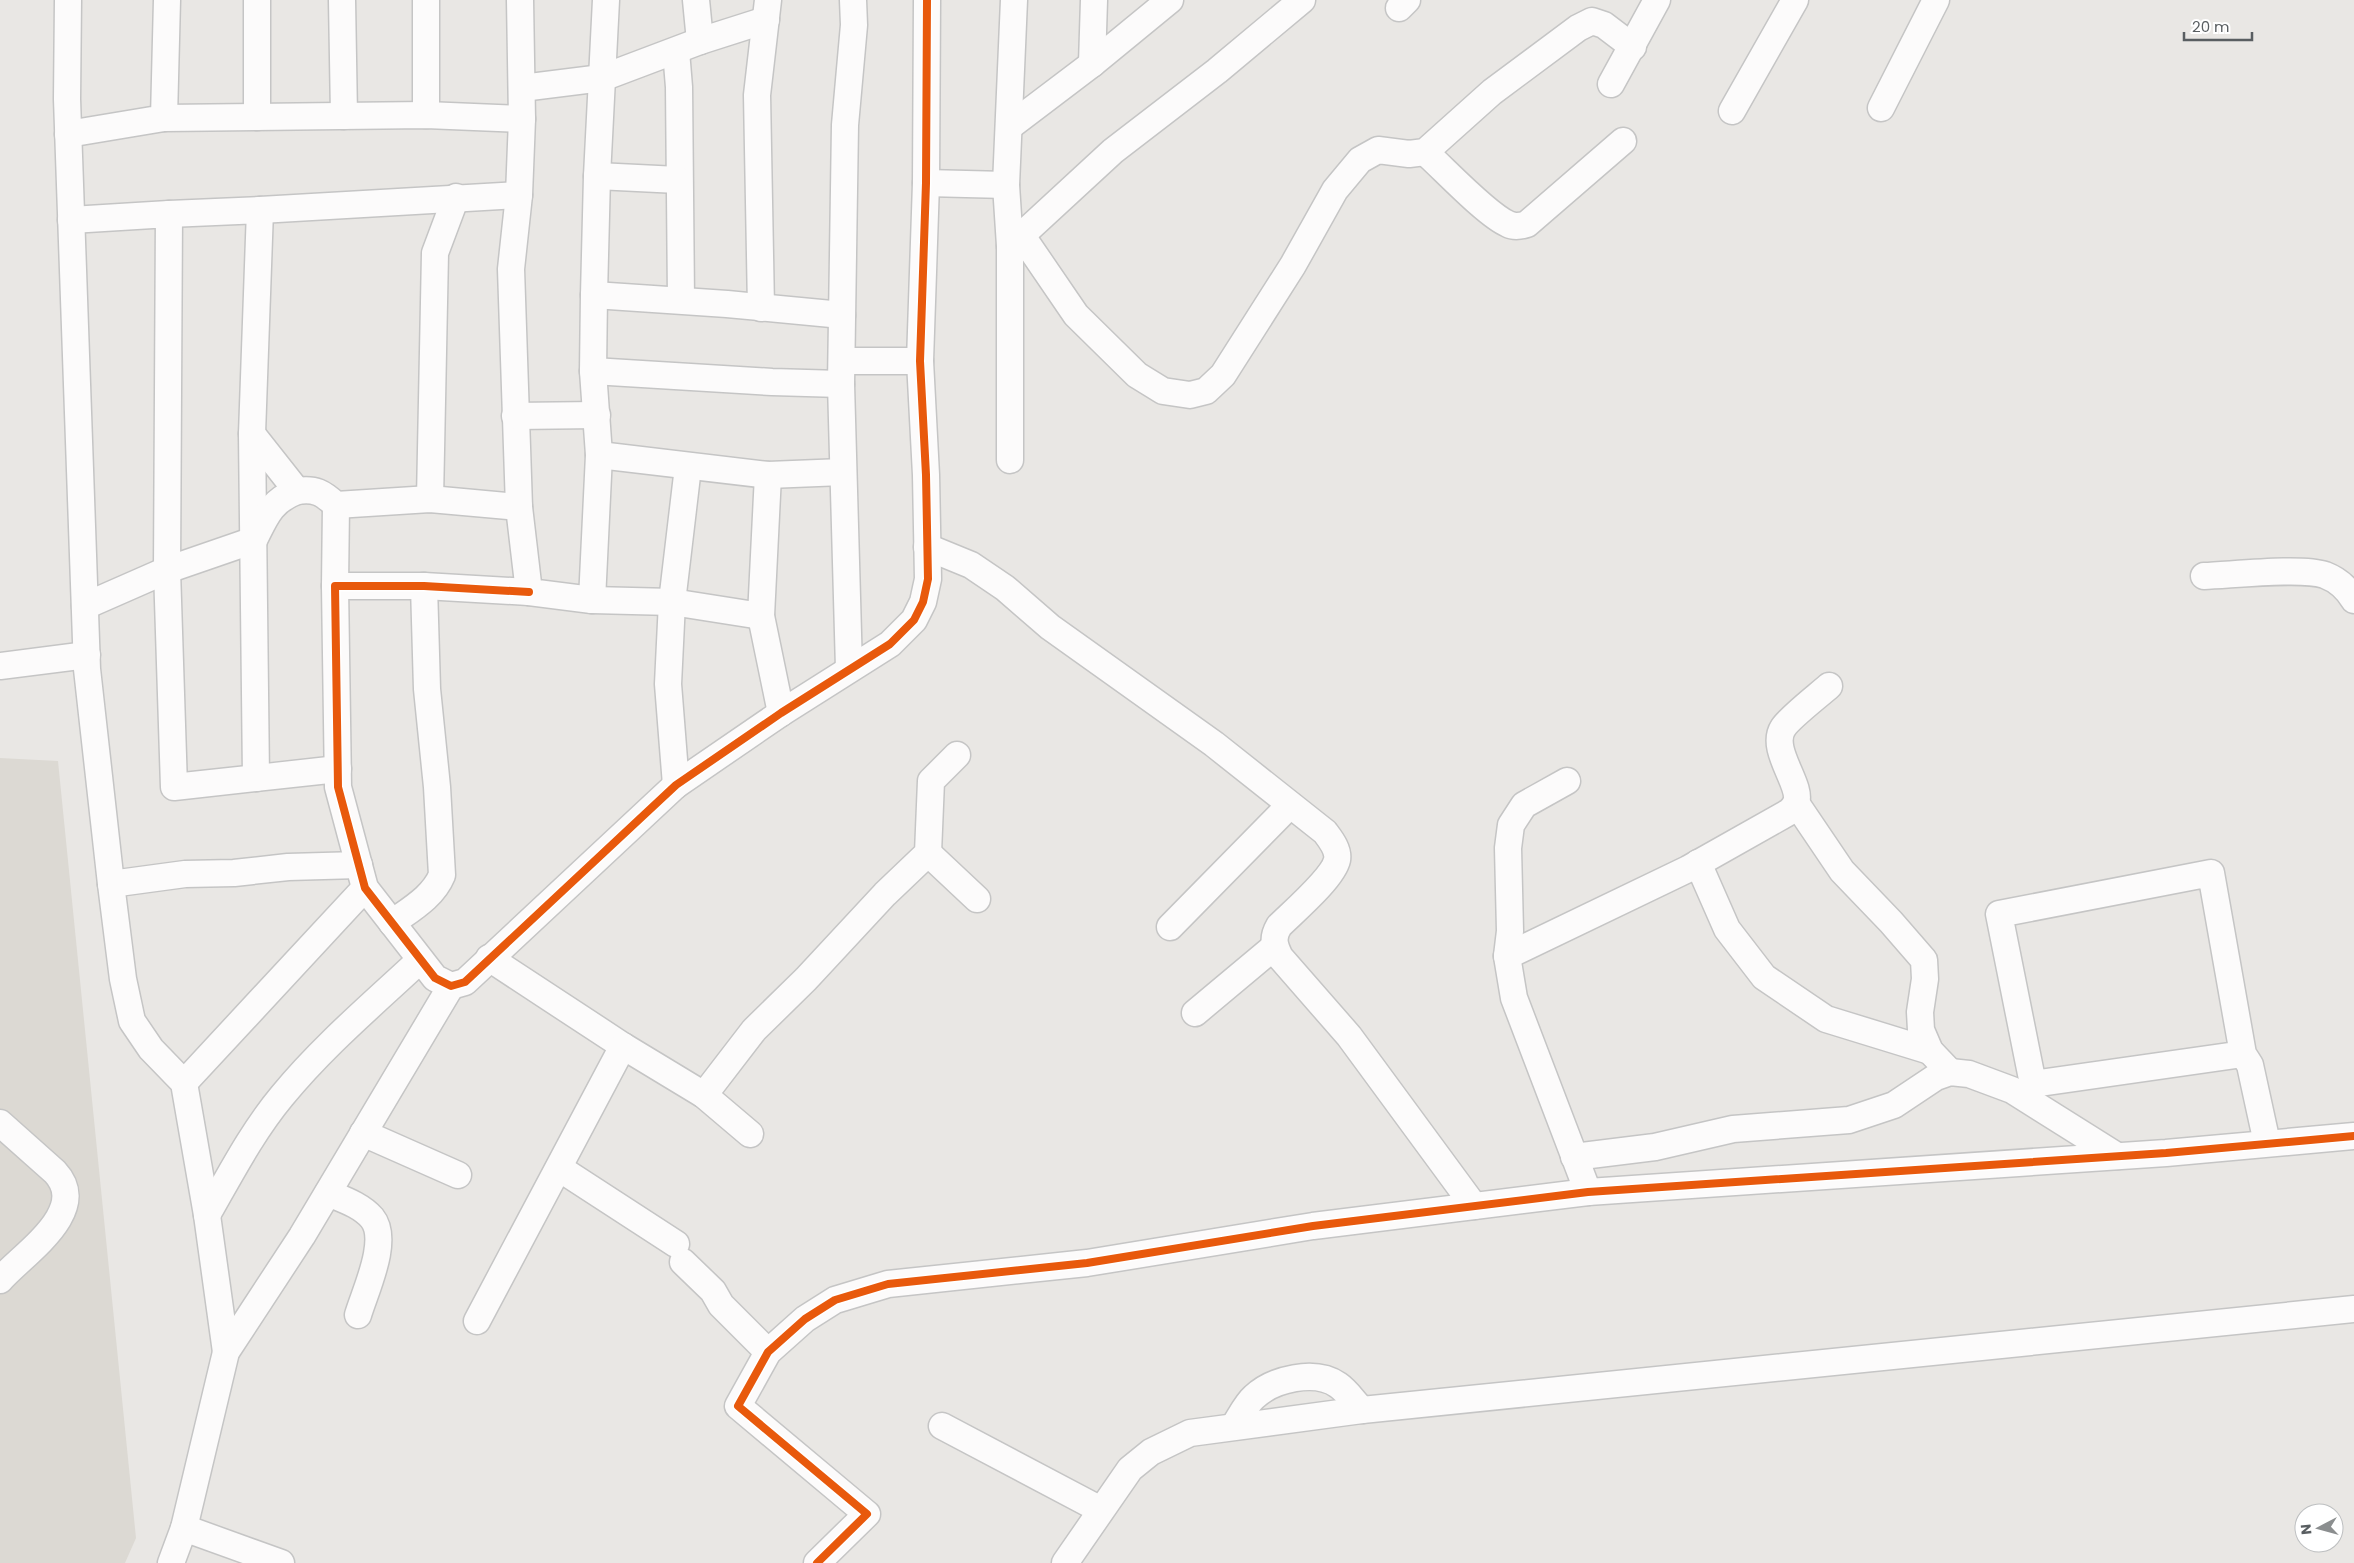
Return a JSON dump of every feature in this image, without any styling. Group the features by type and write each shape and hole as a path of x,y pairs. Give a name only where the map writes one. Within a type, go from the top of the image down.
{"street":[{"path":"68,0 68,134 87,655 111,884 123,979 132,1021 151,1049 184,1083 207,1215 226,1352"},
{"path":"164,118 166,0"},
{"path":"257,0 257,117"},
{"path":"342,0 344,116"},
{"path":"426,0 426,115"},
{"path":"520,0 522,119 519,195 511,269 519,507 529,592"},
{"path":"592,600 598,455 593,371 594,295 597,176 606,0"},
{"path":"681,300 678,180 679,87 696,0"},
{"path":"849,669 841,372 845,125 854,25 853,0"},
{"path":"336,505 334,586 338,787 362,876 392,923 434,978 451,986 465,982 676,786 781,713 890,644 914,620 923,602 928,579 926,474 920,361 926,183 927,0"},
{"path":"1010,460 1016,241 1006,185 1014,0"},
{"path":"1092,64 1094,0"},
{"path":"1010,126 1092,64 1170,0"},
{"path":"1016,241 1112,150 1217,71 1302,0"},
{"path":"1611,84 1633,47 1657,0"},
{"path":"1732,111 1796,0"},
{"path":"1881,108 1936,0"},
{"path":"522,88 602,78 688,46 767,10"},
{"path":"761,308 757,95 767,10"},
{"path":"1016,241 1076,315 1137,375 1164,391 1190,396 1206,391 1223,375 1293,265 1335,190 1360,160 1378,150 1409,154 1425,152 1492,92 1578,28 1592,21 1604,25 1633,47"},
{"path":"68,134 164,118 426,115 522,119"},
{"path":"1425,152 1492,214 1509,224 1520,226 1527,224 1623,141"},
{"path":"597,176 678,180"},
{"path":"926,183 1006,185"},
{"path":"71,220 456,197 519,195"},
{"path":"430,499 435,253 456,197"},
{"path":"256,778 252,434 260,210"},
{"path":"169,214 167,570 174,787 338,769"},
{"path":"594,295 681,300 842,315"},
{"path":"593,371 772,382 920,361"},
{"path":"515,416 597,415"},
{"path":"252,434 297,491"},
{"path":"598,455 768,475 843,472"},
{"path":"676,786 668,684 672,602 688,467"},
{"path":"768,475 761,616 781,713"},
{"path":"85,606 167,570 254,540 270,509 283,496 297,491 309,489 322,492 336,505 430,499 519,507"},
{"path":"927,547 971,565 1005,588 1050,627 1214,744 1325,832 1336,848 1337,860 1330,874 1279,926 1273,936 1274,947 1280,957 1349,1036 1474,1206"},
{"path":"2204,576 2294,573 2324,575 2346,588 2354,600"},
{"path":"334,586 424,586 529,592 592,600 672,602 761,616"},
{"path":"392,923 431,894 442,876 437,788 427,689 424,586"},
{"path":"0,666 87,655"},
{"path":"1508,956 1698,863 1789,812 1796,803 1797,794 1780,742 1782,728 1829,686"},
{"path":"704,1095 754,1030 885,894 928,853 932,781 957,754"},
{"path":"1567,781 1524,805 1511,825 1508,848 1510,931 1508,956 1514,998 1588,1192"},
{"path":"1796,803 1842,871 1924,960 1926,979 1920,1012 1921,1030 1930,1051 1950,1072"},
{"path":"1170,927 1290,805"},
{"path":"928,853 977,899"},
{"path":"1698,863 1727,929 1764,977 1826,1019 1930,1051"},
{"path":"111,884 185,874 234,873 288,867 362,876"},
{"path":"2243,1054 2033,1084 1999,914 2211,873 2243,1054 2250,1065 2267,1144"},
{"path":"184,1083 362,876"},
{"path":"1195,1013 1274,947"},
{"path":"489,958 624,1046 704,1095 750,1134"},
{"path":"207,1215 250,1141 281,1097 339,1034 420,960"},
{"path":"170,1563 184,1528 226,1352 328,1193 451,986"},
{"path":"477,1321 624,1046"},
{"path":"1574,1156 1655,1147 1733,1129 1849,1120 1894,1105 1936,1077 1950,1072 1969,1074 2012,1090 2117,1156"},
{"path":"0,1123 62,1179 67,1193 65,1207 48,1233 0,1280"},
{"path":"363,1133 458,1175"},
{"path":"817,1563 867,1514 738,1406 768,1352 805,1319 835,1300 888,1284 1087,1263 1314,1226 1588,1192 2117,1156 2354,1136"},
{"path":"559,1168 679,1253 713,1291 721,1305 768,1352"},
{"path":"328,1193 359,1207 372,1218 379,1232 379,1247 358,1315"},
{"path":"1065,1563 1130,1469 1151,1452 1190,1432 1362,1410 2354,1309"},
{"path":"1234,1426 1253,1397 1274,1383 1297,1379 1318,1378 1338,1384 1362,1410"},
{"path":"942,1426 1100,1510"},
{"path":"184,1528 281,1563"}],"shaded area":[{"path":"0,758 58,761 136,1538 125,1563 0,1563"}],"cycle path":[{"path":"529,592 424,586 335,586 338,787 365,888 435,978 451,986 465,982 676,785 781,713 890,644 914,620 923,602 928,579 926,475 920,361 926,183 927,0"},
{"path":"817,1563 867,1514 738,1406 768,1352 805,1319 835,1300 888,1284 1087,1263 1313,1226 1588,1192 2166,1153 2354,1136"}]}
